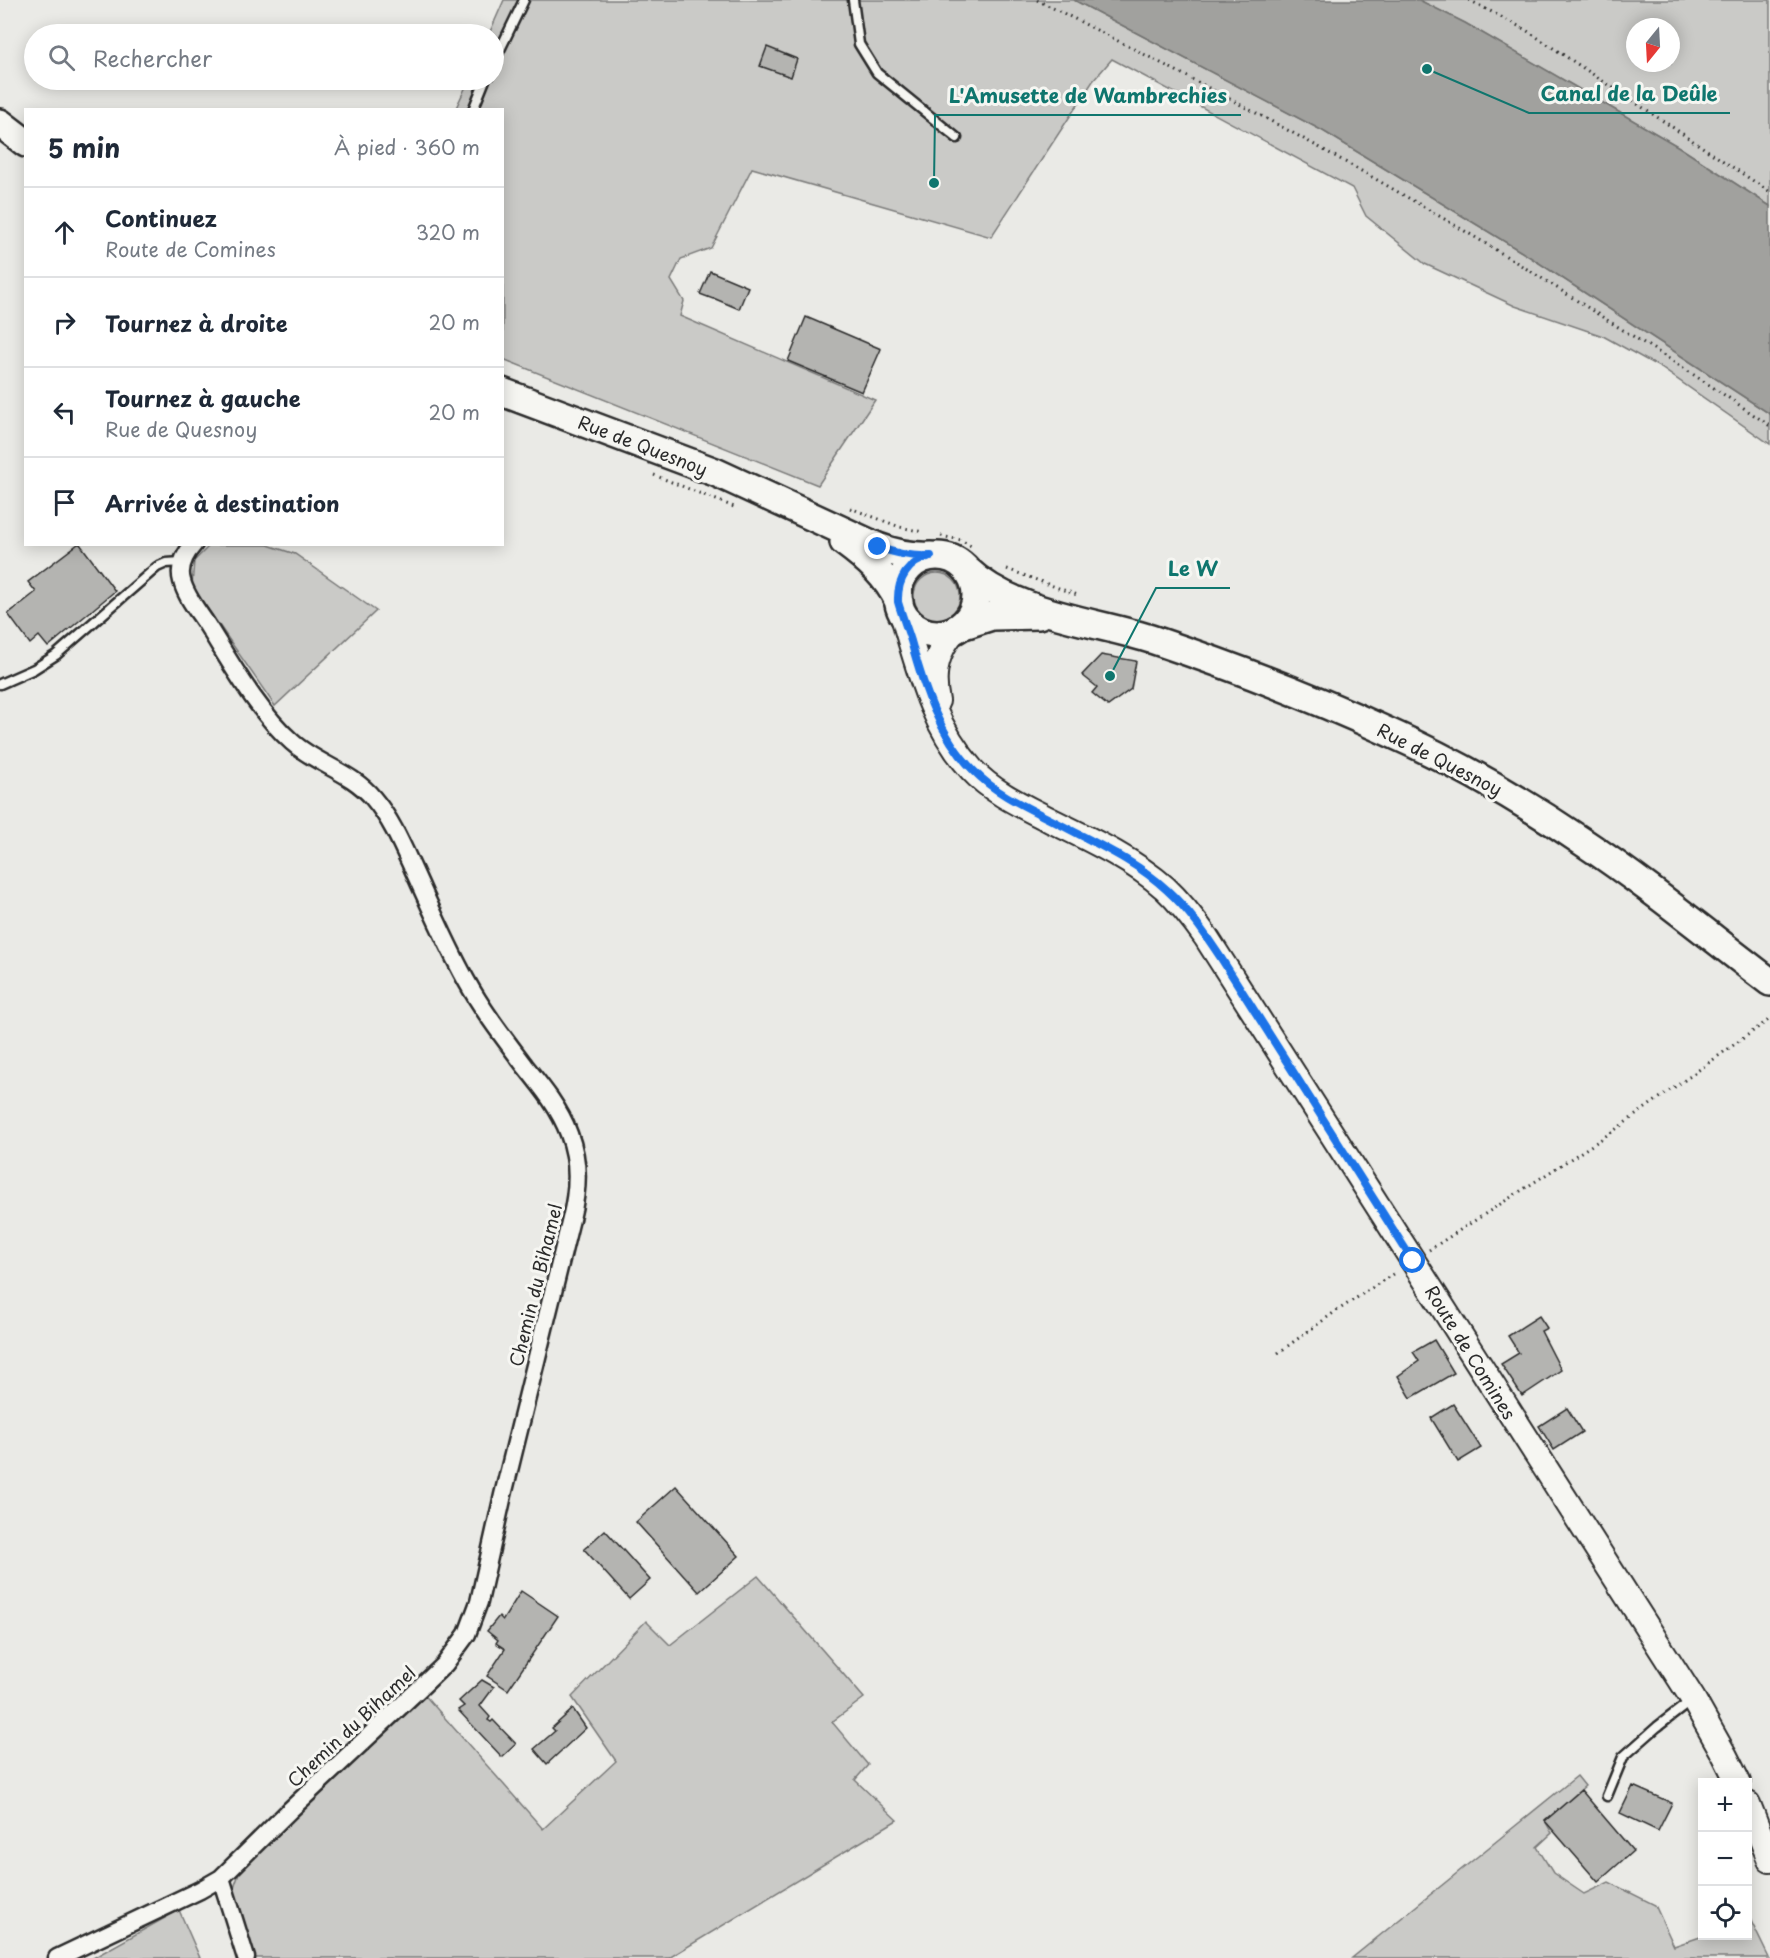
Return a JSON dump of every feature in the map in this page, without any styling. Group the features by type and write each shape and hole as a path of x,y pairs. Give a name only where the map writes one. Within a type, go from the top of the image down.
{"main road":[{"path":"0,123 24,141"},
{"name":"Rue de Quesnoy","path":"504,393 715,472 890,552 915,557 931,556"},
{"name":"Rue de Quesnoy","path":"782,503 860,554 886,580 900,608"},
{"path":"931,556 948,558 959,562 967,570 973,579 977,595 974,611 959,628 944,634 927,634 913,626 900,608 898,591 903,575 915,562 931,556"},
{"name":"Rue de Quesnoy","path":"967,570 993,590 1067,618 1151,640 1210,660 1367,722 1458,766 1503,791 1590,846 1770,982"},
{"name":"Rue de Quesnoy","path":"959,628 992,616 1014,614 1067,618"}],"street":[{"path":"182,562 192,546"},
{"name":"Chemin du Bihamel","path":"57,1958 221,1878 438,1671 467,1634 479,1602 502,1496 575,1206 578,1179 575,1155 564,1122 549,1096 483,1008 466,980 400,842 382,811 374,799 357,783 309,756 274,724 240,677 185,590 182,581 182,562"},
{"name":"Route de Comines","path":"900,608 925,691 957,752 983,780 1024,806 1121,857 1156,881 1178,901 1196,923 1221,958 1693,1700 1736,1778"},
{"name":"Route de Comines","path":"945,732 935,694 934,675 942,647 959,628"},
{"path":"1752,1814 1770,1860"},
{"path":"221,1878 246,1958"}],"lane":[{"path":"504,41 524,0"},
{"path":"854,0 859,44 873,68 957,138"},
{"path":"474,108 481,90"},
{"path":"0,684 34,669 56,655 157,567 166,563 182,562"},
{"path":"1607,1797 1623,1757 1693,1700"}],"path":[{"path":"1037,0 1304,140 1440,216 1727,396 1770,426"},
{"path":"1469,0 1526,30 1770,192"},
{"path":"646,471 742,510"},
{"path":"1278,1353 1332,1314 1612,1132 1770,1018"}],"shaded area":[{"path":"504,0 1074,0 1323,131 1530,257 1770,414 1770,444 1661,368 1603,336 1515,306 1425,264 1366,216 1352,188 1112,59 1093,81 991,237 752,168 711,248 681,259 671,280 684,301 680,316 875,400 818,485 504,359 504,108 456,108 464,90 504,90 504,24 493,24"},
{"path":"1074,0 1419,0 1465,23 1679,147 1770,206 1770,414 1530,257 1323,131"},
{"path":"1419,0 1770,0 1770,206 1679,147 1465,23"},
{"path":"209,546 271,546 295,554 376,611 275,706 192,586 194,561"},
{"path":"937,573 946,574 953,580 959,587 959,605 953,612 946,618 937,619 928,618 921,612 915,605 914,596 915,587 921,580 928,574"},
{"path":"758,1576 864,1698 832,1722 868,1765 855,1780 897,1820 669,1958 252,1958 234,1888 241,1868 422,1692 543,1829 616,1761 572,1697 646,1621 670,1645"},
{"path":"1577,1776 1585,1786 1545,1821 1552,1833 1537,1847 1553,1873 1584,1894 1609,1882 1655,1905 1674,1946 1698,1938 1698,1940 1752,1940 1752,1923 1769,1958 1352,1958"},
{"path":"179,1910 200,1958 93,1958"}],"building":[{"path":"767,47 797,59 791,77 760,66"},
{"path":"710,271 748,287 739,309 700,294"},
{"path":"806,317 881,349 862,392 788,361"},
{"path":"75,546 81,546 115,591 48,647 39,636 30,644 8,614 36,592 28,582"},
{"path":"1101,655 1136,661 1131,689 1108,706 1092,693 1097,687 1082,675"},
{"path":"1539,1316 1547,1328 1541,1331 1561,1370 1522,1396 1501,1364 1519,1353 1508,1336"},
{"path":"1434,1340 1454,1373 1411,1398 1398,1376 1419,1361 1413,1352"},
{"path":"1453,1404 1481,1448 1458,1462 1431,1418"},
{"path":"1567,1408 1582,1432 1554,1450 1539,1426"},
{"path":"676,1486 739,1556 699,1592 636,1522"},
{"path":"605,1530 650,1580 629,1599 584,1549"},
{"path":"521,1591 558,1616 508,1690 487,1676 505,1649 496,1643 498,1640 487,1631 499,1616 503,1620"},
{"path":"482,1680 494,1687 480,1706 490,1717 488,1720 491,1722 493,1720 516,1744 502,1757 458,1710 464,1706 459,1701"},
{"path":"573,1709 586,1728 547,1764 534,1749 555,1731 552,1728"},
{"path":"1633,1786 1672,1803 1658,1831 1620,1813"},
{"path":"1581,1790 1633,1851 1598,1882 1545,1821"}],"place":[{"name":"Canal de la Deûle","path":"1427,69"},
{"name":"L'Amusette de Wambrechies","path":"934,183"},
{"name":"Le W","path":"1110,676"}],"route":[{"path":"878,547 902,555 931,556 915,562 903,575 899,585 898,602 925,691 957,752 974,772 996,789 1121,857 1156,881 1178,901 1221,958 1413,1261"}]}
